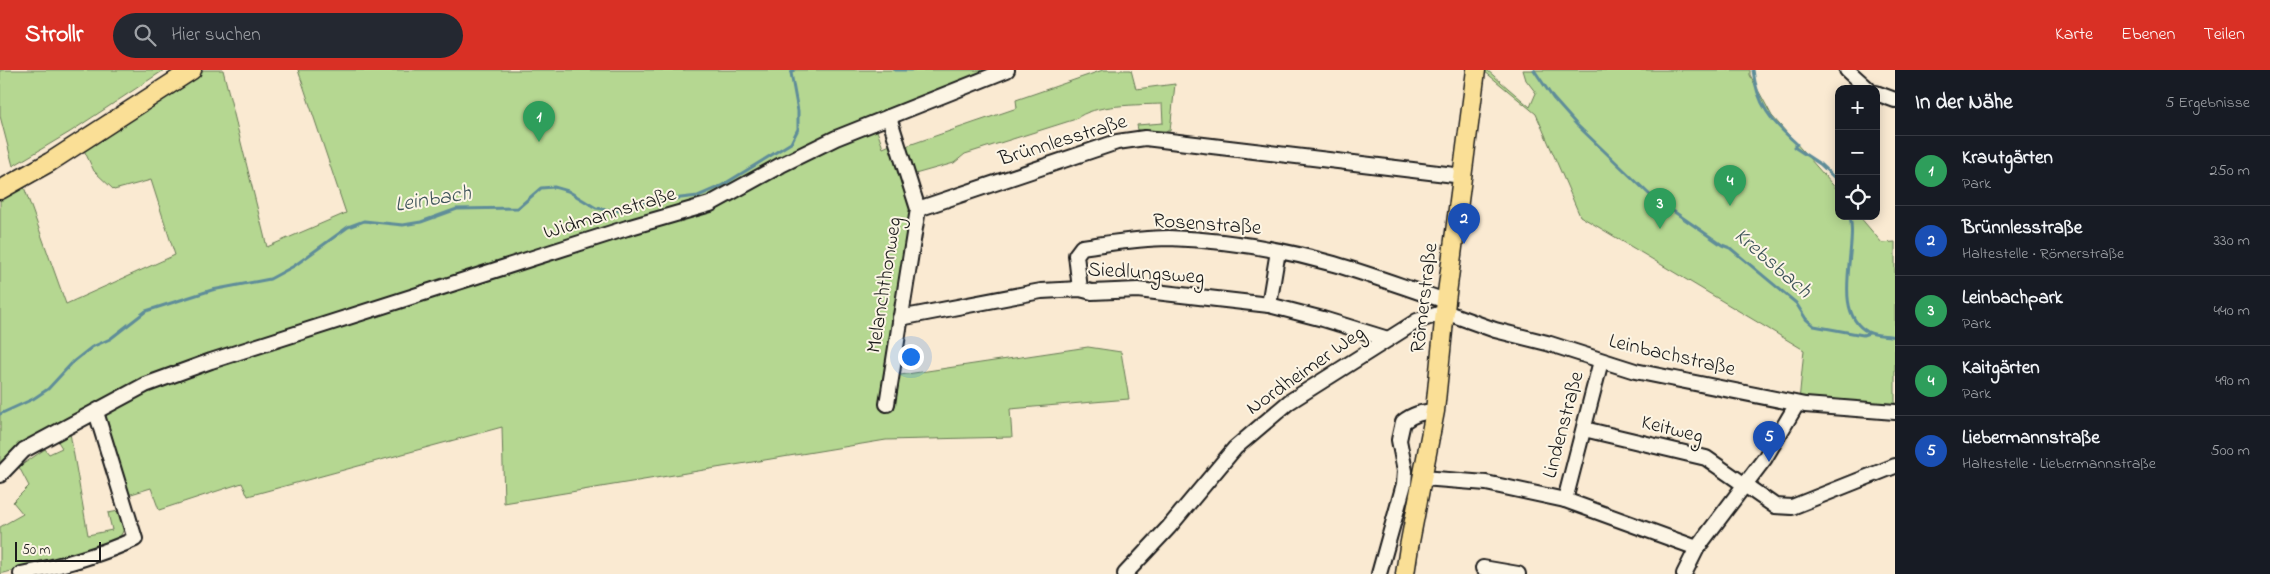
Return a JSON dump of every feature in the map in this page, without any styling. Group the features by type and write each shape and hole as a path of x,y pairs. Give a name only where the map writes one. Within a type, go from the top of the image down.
{"main road":[{"path":"0,190 50,162 192,70"},
{"name":"Römerstraße","path":"1406,574 1409,547 1435,411 1476,70"}],"street":[{"name":"Widmannstraße","path":"0,475 24,450 145,385 211,361 627,228 710,204 836,138 1007,70"},
{"path":"1847,70 1864,85"},
{"path":"1880,94 1895,100"},
{"name":"Melanchthonweg","path":"887,404 918,209 889,117"},
{"name":"Brünnlesstraße","path":"918,209 1117,142 1145,138 1463,176"},
{"name":"Rosenstraße","path":"1080,289 1076,255 1082,247 1167,238 1205,240 1278,251 1334,264 1446,307"},
{"name":"Rosenstraße","path":"1270,306 1278,251"},
{"name":"Siedlungsweg","path":"900,318 1041,291 1080,289 1092,292 1138,290 1270,306 1323,319 1388,339"},
{"name":"Nordheimer Weg","path":"1125,574 1169,527 1235,448 1289,402 1417,321 1446,307"},
{"name":"Leinbachstraße","path":"1446,307 1494,330 1547,343 1635,371 1797,404 1895,412"},
{"name":"Lindenstraße","path":"1565,500 1601,361"},
{"path":"1684,574 1697,548 1765,458 1797,404"},
{"path":"1379,574 1404,484 1405,471 1399,440 1403,422 1423,412 1435,411"},
{"path":"21,574 107,552 135,539 96,412"},
{"name":"Keitweg","path":"1584,429 1706,458 1775,506 1792,507 1895,466"},
{"path":"1423,478 1486,483 1565,500 1697,548"},
{"path":"1483,568 1518,574"}],"green space":[{"path":"0,70 164,70 70,132 13,166 0,116"},
{"path":"203,70 223,70 267,247 346,213 298,70 995,70 875,125 883,148 895,143 915,210 887,377 1088,347 1121,352 1129,399 1010,409 1012,437 886,440 504,503 502,427 248,496 242,483 159,510 151,488 128,495 100,415 28,452 0,480 0,199 24,187 66,304 175,255 151,180 114,190 94,171 83,148"},
{"path":"1103,70 1131,70 1136,89 1175,84 1170,131 1138,130 1137,125 1163,123 1162,104 1129,105 1093,110 1076,119 965,154 954,163 915,174 906,146 1017,108 1016,100"},
{"path":"1487,70 1530,107 1536,93 1526,80 1523,70 1750,70 1750,75 1772,116 1835,187 1835,220 1862,220 1882,243 1895,242 1895,404 1799,401 1804,350 1580,216 1536,114 1484,71"},
{"path":"70,433 88,535 112,530 108,513 124,510 127,523 121,535 104,547 0,574 0,527 23,514 13,502 29,486 19,467 45,449 49,454 62,448 57,440"}],"waterway":[{"name":"Leinbach","path":"0,414 33,399 48,389 73,362 92,347 110,339 146,311 212,290 270,279 294,266 348,227 364,221 403,225 421,222 457,209 518,208 541,188 554,187 568,191 596,208 616,211 646,202 698,196 721,186 791,143 798,129 798,111 791,73 794,70"},
{"name":"Leinbach","path":"895,70 911,70"},
{"name":"Krebsbach","path":"1534,70 1553,98 1577,125 1650,195 1722,245 1730,248 1796,303 1806,319 1814,326 1863,335 1869,333"},
{"name":"Leinbach","path":"1753,70 1758,93 1773,120 1797,144 1794,147 1820,164 1835,178"},
{"name":"Leinbach","path":"1851,220 1852,230 1848,279 1850,310 1857,323 1868,332 1895,337"}],"place":[{"name":"Krautgärten","path":"539,142"},
{"name":"Kaitgärten","path":"1730,206"},
{"name":"Leinbachpark","path":"1660,229"},
{"name":"Brünnlesstraße","path":"1464,244"},
{"name":"Liebermannstraße","path":"1769,462"}]}
